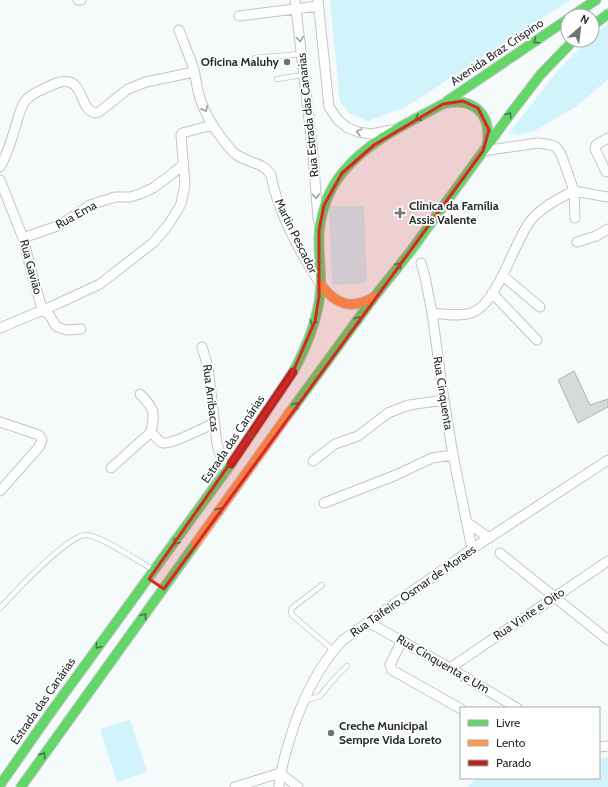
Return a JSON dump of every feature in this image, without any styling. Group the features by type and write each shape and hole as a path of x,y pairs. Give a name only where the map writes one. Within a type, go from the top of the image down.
{"main road":[{"path":"584,8 596,0"},
{"name":"Avenida Braz Crispino","path":"439,106 560,24"},
{"path":"21,787 164,589 236,486 375,296 410,252 541,74 565,48"},
{"path":"439,106 451,101 463,101 478,108 488,122 489,130 485,149"},
{"name":"Estrada das Canárias","path":"0,784 94,651 149,580 226,472 291,376 314,321 321,285 319,230 324,205 332,186 342,173 362,155 398,129 439,106"},
{"path":"321,285 331,297 345,304 361,304 375,296"},
{"path":"149,580 164,589"}],"street":[{"path":"239,16 296,4 318,3"},
{"name":"Rua Estrada das Canarias","path":"318,3 329,106 338,120 348,128 358,132 371,134 398,129"},
{"name":"Rua Estrada das Canarias","path":"296,4 313,154 319,230"},
{"name":"Martin Pescador","path":"179,30 194,72 198,92 213,125 234,152 244,160 264,166 269,171 280,206 295,240 321,285"},
{"path":"0,167 7,153 26,99 36,92 63,81 69,82 74,84 77,88 89,111 95,113 99,112 128,89 146,82 194,72"},
{"path":"0,328 100,284 154,242 169,224 181,204 185,184 182,133 213,125"},
{"path":"606,172 595,149 596,145 608,138"},
{"path":"485,149 538,143 551,144 556,147 561,154 574,191 575,218"},
{"name":"Rua Ema","path":"23,238 60,225 90,205 115,197 130,197 140,194 153,188 184,164"},
{"name":"Rua Gavião","path":"0,180 23,238 42,309 50,316 56,326 67,330 81,329"},
{"path":"432,313 472,313 486,304 504,276 514,250 531,220 548,205 574,191 608,197"},
{"path":"577,242 596,236 608,228"},
{"name":"Rua Cinquenta","path":"421,263 432,313 453,455 468,523 472,549"},
{"path":"504,276 540,308"},
{"path":"492,293 537,340"},
{"name":"Rua Arribacas","path":"202,347 208,367 217,444 226,472"},
{"path":"111,468 151,432 154,417 153,411 151,406 140,394"},
{"path":"313,461 335,444 358,436 388,412 409,405 444,400"},
{"path":"0,422 39,434 42,440 39,447 0,491"},
{"path":"151,432 160,442 165,443 214,423"},
{"path":"324,503 392,477 432,458 453,455"},
{"name":"Rua Taifeiro Osmar de Moraes","path":"279,787 280,773 295,722 304,699 315,678 333,650 343,640 472,549 608,460"},
{"path":"468,523 489,538"},
{"path":"500,553 608,640"},
{"name":"Rua Vinte e Oito","path":"450,668 608,561"},
{"name":"Rua Cinquenta e Um","path":"368,622 402,640 515,707"},
{"path":"402,640 391,660 390,665 392,670 460,708"},
{"path":"235,787 280,773 298,787"}],"lane":[{"path":"255,58 302,54"},
{"path":"277,79 304,76"},
{"path":"0,608 24,582 65,545 80,536 87,534 101,540 155,571"},
{"path":"322,585 292,608 291,611 292,615 333,650"},
{"path":"304,699 311,699 320,696 347,666"}],"highlighted area":[{"path":"463,101 478,108 489,130 483,151 164,589 149,579 291,376 315,321 319,296 319,230 324,205 342,173 374,145 443,104"}],"shaded area":[{"path":"330,0 570,0 406,107 368,121 350,114 340,102"},
{"path":"608,24 608,79 577,106 534,131 519,135 509,133 559,69 581,48 600,48 600,30"},
{"path":"329,206 364,206 367,283 332,285"},
{"path":"130,720 147,772 117,782 100,729"},
{"path":"608,757 608,787 468,787 475,779 600,779 600,759"}],"building":[{"path":"574,371 590,405 608,399 608,407 578,423 558,380"}],"traffic: fast":[{"path":"584,8 596,0"},
{"path":"600,20 608,14"},
{"path":"447,101 560,24"},
{"path":"290,412 375,296 410,252 511,113 541,74 566,48"},
{"path":"293,372 310,334 319,304 321,281 319,249 320,224 328,196 337,179 353,161 376,142 443,104 454,102 463,103 471,105 478,110 483,116 486,124 488,133 487,144"},
{"path":"0,785 51,712 231,464"},
{"path":"21,787 196,543"}],"traffic: slow":[{"path":"321,285 333,297 345,303 359,303 374,297"},
{"path":"196,543 290,412"}],"traffic: jam":[{"path":"231,464 293,372"}],"place":[{"name":"Oficina Maluhy","path":"287,62"},
{"name":"Clínica da Família Assis Valente","path":"400,213"},
{"name":"Creche Municipal Sempre Vida Loreto","path":"331,733"}]}
